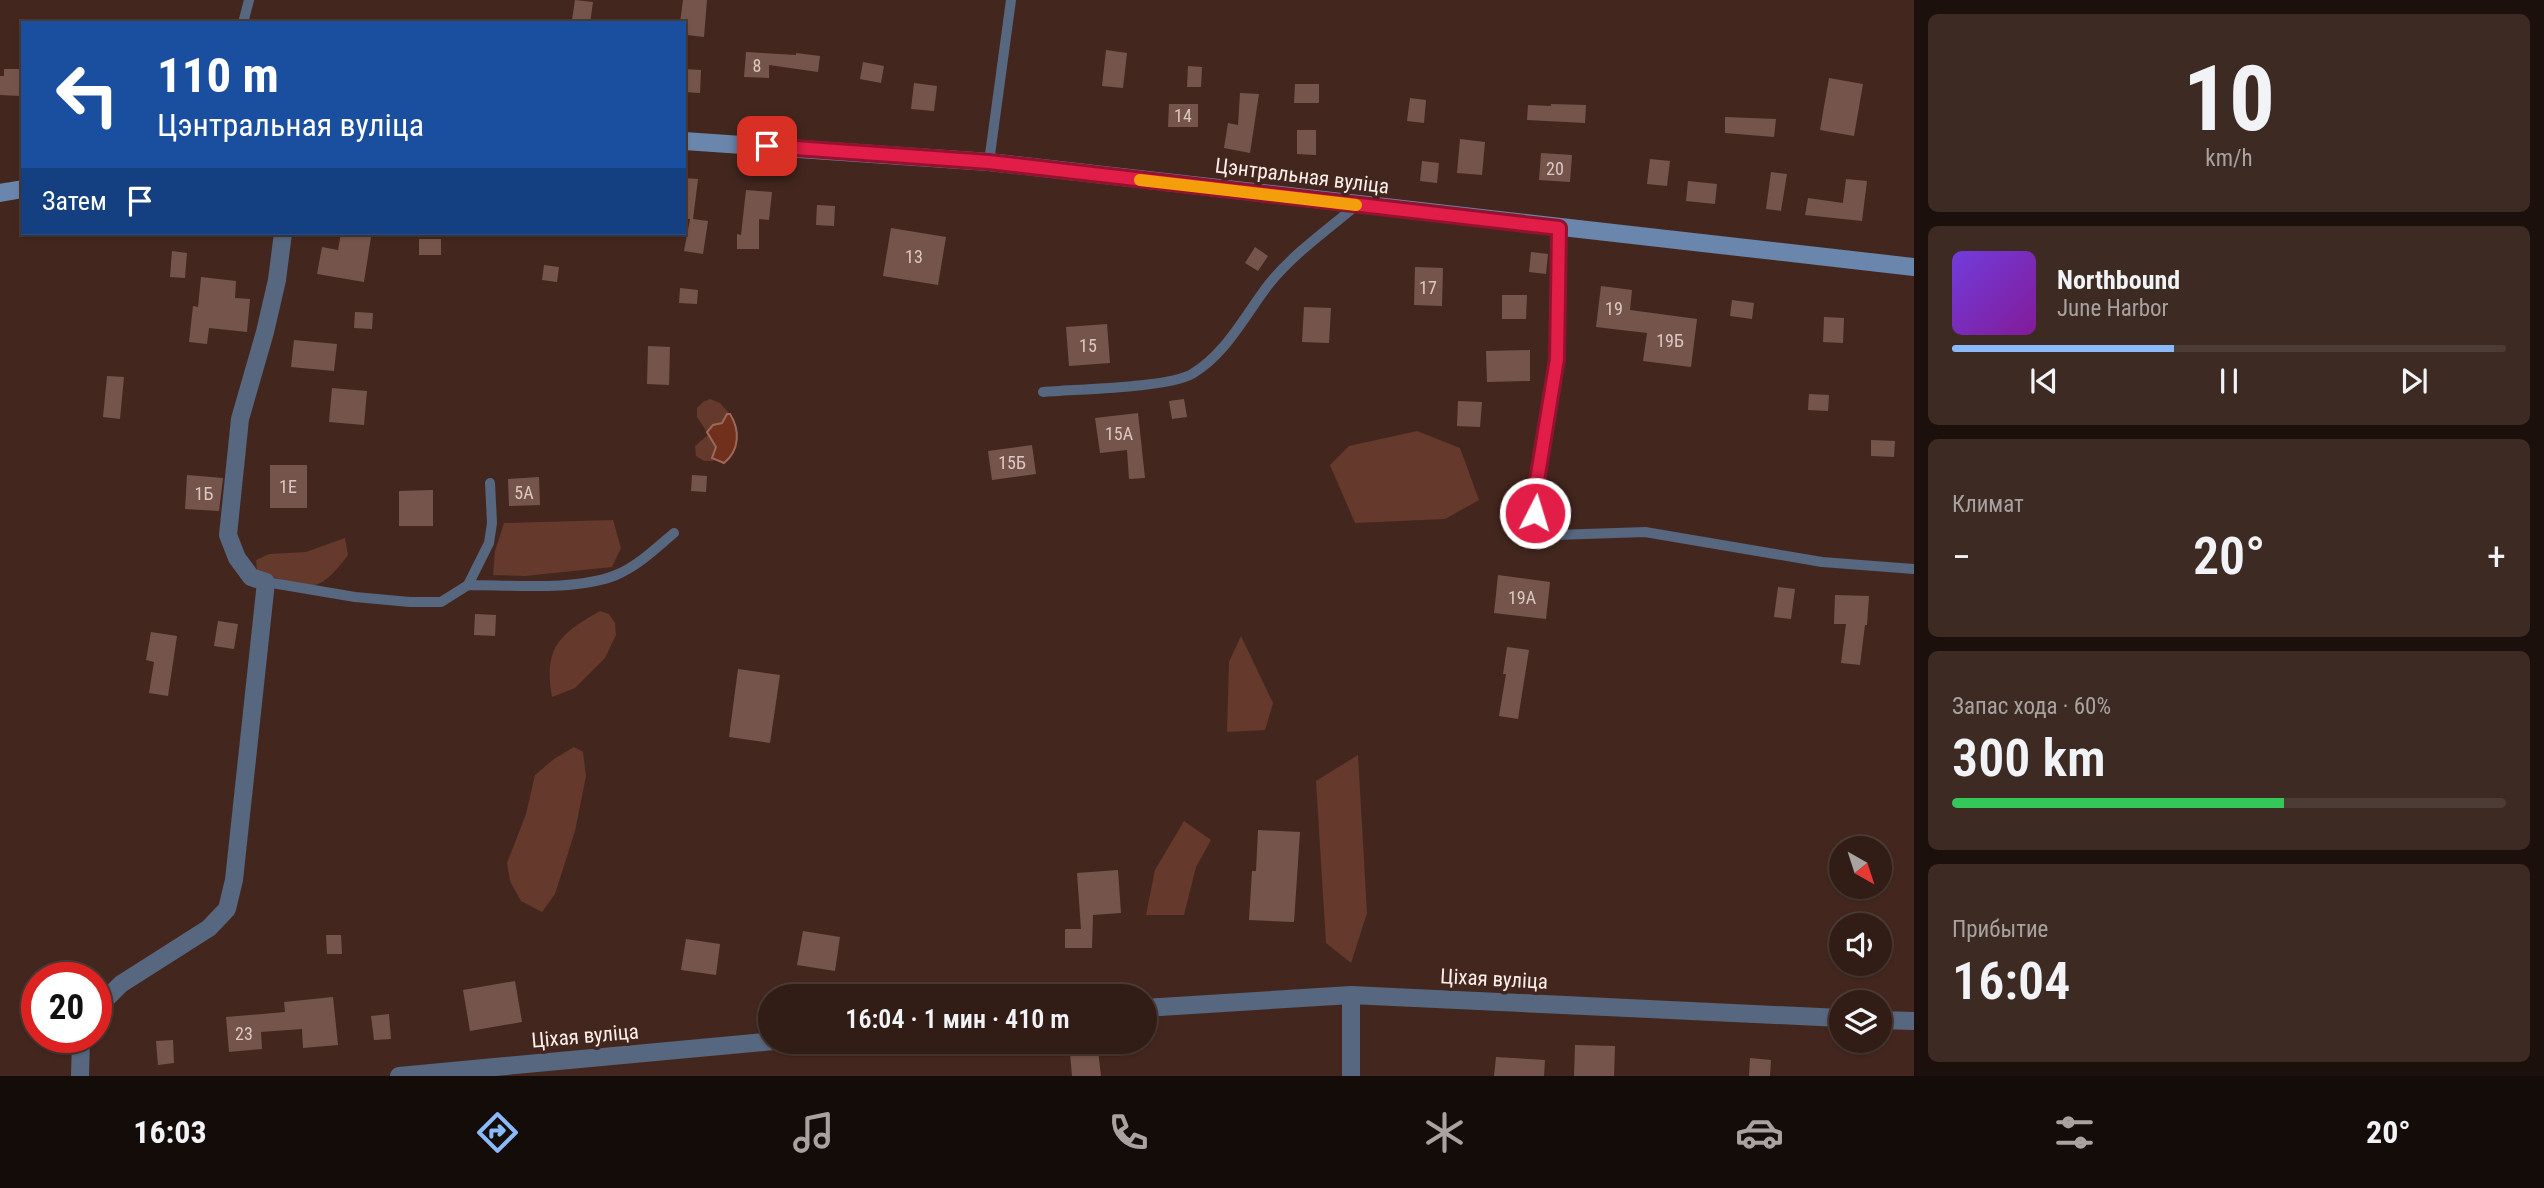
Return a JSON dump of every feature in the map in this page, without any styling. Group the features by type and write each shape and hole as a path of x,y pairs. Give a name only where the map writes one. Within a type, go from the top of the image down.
{"street":[{"name":"Цэнтральная вуліца","path":"686,141 989,162 1914,267"},
{"path":"0,193 21,189"},
{"path":"112,993 121,984 209,928 227,909 234,880 266,582 251,577 237,558 228,535 240,419 265,332 277,280 283,235"},
{"path":"1351,995 1352,1076"},
{"name":"Ціхая вуліца","path":"1157,1007 1351,995 1829,1017"},
{"path":"1892,1020 1914,1021"},
{"name":"Ціхая вуліца","path":"399,1076 758,1042"},
{"path":"80,1076 81,1053"}],"lane":[{"path":"244,21 249,0"},
{"path":"989,162 1011,0"},
{"path":"1043,392 1169,381 1191,374 1214,357 1270,282 1357,205"},
{"path":"1559,228 1557,359 1534,499 1535,513 1541,527 1555,534 1645,532 1822,562 1914,569"},
{"path":"468,586 489,543 492,523 490,483"},
{"path":"266,582 355,597 441,602 468,586 586,584 617,575 641,560 674,533"}],"shaded area":[{"path":"710,399 720,403 730,414 722,423 713,425 707,432 697,417 697,408"},
{"path":"727,414 730,414 736,427 737,440 733,452 724,463 712,458 716,447 707,432 713,425 722,423"},
{"path":"1417,431 1460,448 1479,500 1445,519 1355,523 1330,465 1349,446"},
{"path":"709,434 716,448 712,458 714,461 704,461 696,456 695,446"},
{"path":"613,520 621,548 612,567 525,576 493,575 495,551 504,523"},
{"path":"345,538 348,555 337,569 317,585 297,585 257,570 256,560 269,554 306,552"},
{"path":"600,611 609,614 615,623 616,635 605,658 575,688 552,697 550,666 558,644 574,627"},
{"path":"1241,636 1273,703 1265,730 1227,732 1229,662"},
{"path":"574,747 583,752 586,776 575,831 555,894 542,912 521,901 510,881 507,863 526,814 535,775"},
{"path":"1358,755 1367,913 1351,963 1326,943 1316,781"},
{"path":"1184,821 1211,840 1196,867 1184,915 1146,915 1155,870"}],"building":[{"path":"575,0 593,2 590,21 572,20"},
{"path":"683,0 707,0 704,37 687,35 688,23 680,21"},
{"path":"1106,50 1127,53 1123,88 1102,86"},
{"path":"746,52 820,56 818,72 769,65 769,78 744,77"},
{"path":"863,62 884,66 881,83 860,79"},
{"path":"1188,66 1202,67 1201,87 1187,87"},
{"path":"4,69 21,69 21,96 0,95 0,76 4,76"},
{"path":"686,69 701,70 700,93 686,92"},
{"path":"1829,78 1863,84 1854,136 1820,130"},
{"path":"914,83 937,86 934,111 911,109"},
{"path":"1295,84 1319,84 1319,103 1294,103"},
{"path":"1240,93 1259,94 1250,153 1224,148 1228,123 1238,125"},
{"path":"1410,98 1426,100 1424,123 1407,121"},
{"path":"1169,104 1198,104 1198,127 1168,127"},
{"path":"1528,105 1586,105 1585,123 1527,120"},
{"path":"1725,117 1776,119 1774,137 1725,133"},
{"path":"1297,130 1316,130 1316,155 1297,154"},
{"path":"1460,139 1485,142 1482,175 1457,173"},
{"path":"1541,153 1572,155 1570,182 1539,180"},
{"path":"1650,159 1670,161 1667,186 1647,184"},
{"path":"1422,161 1439,163 1437,183 1420,181"},
{"path":"1771,172 1787,174 1781,211 1766,209"},
{"path":"686,178 698,179 693,219 708,221 703,254 684,251 690,219 686,219"},
{"path":"1846,179 1867,181 1862,221 1805,215 1808,198 1843,203"},
{"path":"1688,181 1717,184 1715,204 1686,201"},
{"path":"746,190 772,192 769,220 759,219 759,249 737,249 737,234 741,235"},
{"path":"817,205 835,206 834,226 816,225"},
{"path":"891,228 946,237 938,285 883,276"},
{"path":"341,235 371,237 364,282 317,274 322,247 338,250"},
{"path":"419,239 441,239 441,255 419,255"},
{"path":"1255,247 1268,256 1258,271 1245,263"},
{"path":"172,251 187,253 185,278 170,277"},
{"path":"1531,252 1548,254 1546,274 1529,272"},
{"path":"544,265 559,267 557,282 542,280"},
{"path":"1415,267 1443,268 1442,306 1414,305"},
{"path":"201,277 236,281 235,298 250,299 247,332 209,328 207,344 189,342 193,306 198,307"},
{"path":"1601,286 1632,290 1630,310 1697,319 1691,367 1643,361 1647,333 1596,327"},
{"path":"680,288 698,290 697,304 679,303"},
{"path":"1502,295 1527,295 1526,319 1502,319"},
{"path":"1732,300 1754,303 1752,319 1730,316"},
{"path":"1304,307 1331,308 1329,343 1302,342"},
{"path":"355,312 373,313 372,329 354,328"},
{"path":"1824,317 1844,318 1843,343 1823,342"},
{"path":"1107,324 1110,363 1069,366 1066,327"},
{"path":"294,340 337,344 334,371 291,367"},
{"path":"648,346 670,347 669,385 647,384"},
{"path":"1530,350 1530,381 1487,382 1486,351"},
{"path":"107,376 124,377 120,419 103,417"},
{"path":"332,388 367,391 364,425 329,422"},
{"path":"1809,394 1829,395 1828,411 1808,410"},
{"path":"1184,399 1187,417 1172,419 1169,401"},
{"path":"1458,401 1482,402 1480,427 1457,426"},
{"path":"1138,413 1145,478 1129,479 1127,450 1100,453 1095,418"},
{"path":"1871,440 1895,441 1894,457 1871,456"},
{"path":"1032,445 1036,474 992,480 988,451"},
{"path":"270,465 307,465 307,508 270,508"},
{"path":"187,475 223,478 219,511 185,509"},
{"path":"692,475 707,476 706,492 691,491"},
{"path":"539,477 540,505 509,506 508,479"},
{"path":"433,490 433,526 399,526 399,491"},
{"path":"1498,575 1550,582 1546,619 1494,613"},
{"path":"1778,587 1795,589 1791,619 1774,617"},
{"path":"1835,595 1869,596 1860,665 1841,663 1846,624 1834,624"},
{"path":"475,614 496,615 495,636 474,635"},
{"path":"218,621 238,624 234,649 214,646"},
{"path":"151,632 177,636 168,696 149,693 154,662 146,660"},
{"path":"1507,647 1529,650 1518,719 1499,716 1506,674 1503,674"},
{"path":"738,669 780,675 770,743 729,737"},
{"path":"1258,830 1300,832 1294,922 1249,920"},
{"path":"1118,870 1121,913 1093,915 1092,948 1065,948 1065,929 1081,929 1077,873"},
{"path":"803,931 840,937 835,971 797,965"},
{"path":"326,935 341,935 342,954 327,954"},
{"path":"686,939 720,944 716,975 681,970"},
{"path":"515,981 522,1022 470,1031 463,990"},
{"path":"333,997 338,1045 303,1048 302,1029 261,1032 262,1049 229,1052 226,1017 285,1012 284,1002"},
{"path":"389,1014 391,1039 374,1040 371,1016"},
{"path":"173,1040 174,1063 158,1065 156,1041"},
{"path":"1575,1045 1615,1046 1614,1076 1574,1076"},
{"path":"1070,1054 1098,1054 1101,1076 1072,1076"},
{"path":"1496,1057 1545,1060 1544,1076 1494,1076"},
{"path":"1750,1058 1771,1060 1770,1076 1749,1076"}],"slow traffic":[{"path":"1140,180 1356,205"}],"route":[{"path":"767,146 989,162 1559,228 1557,359 1534,499 1535,513"}]}
